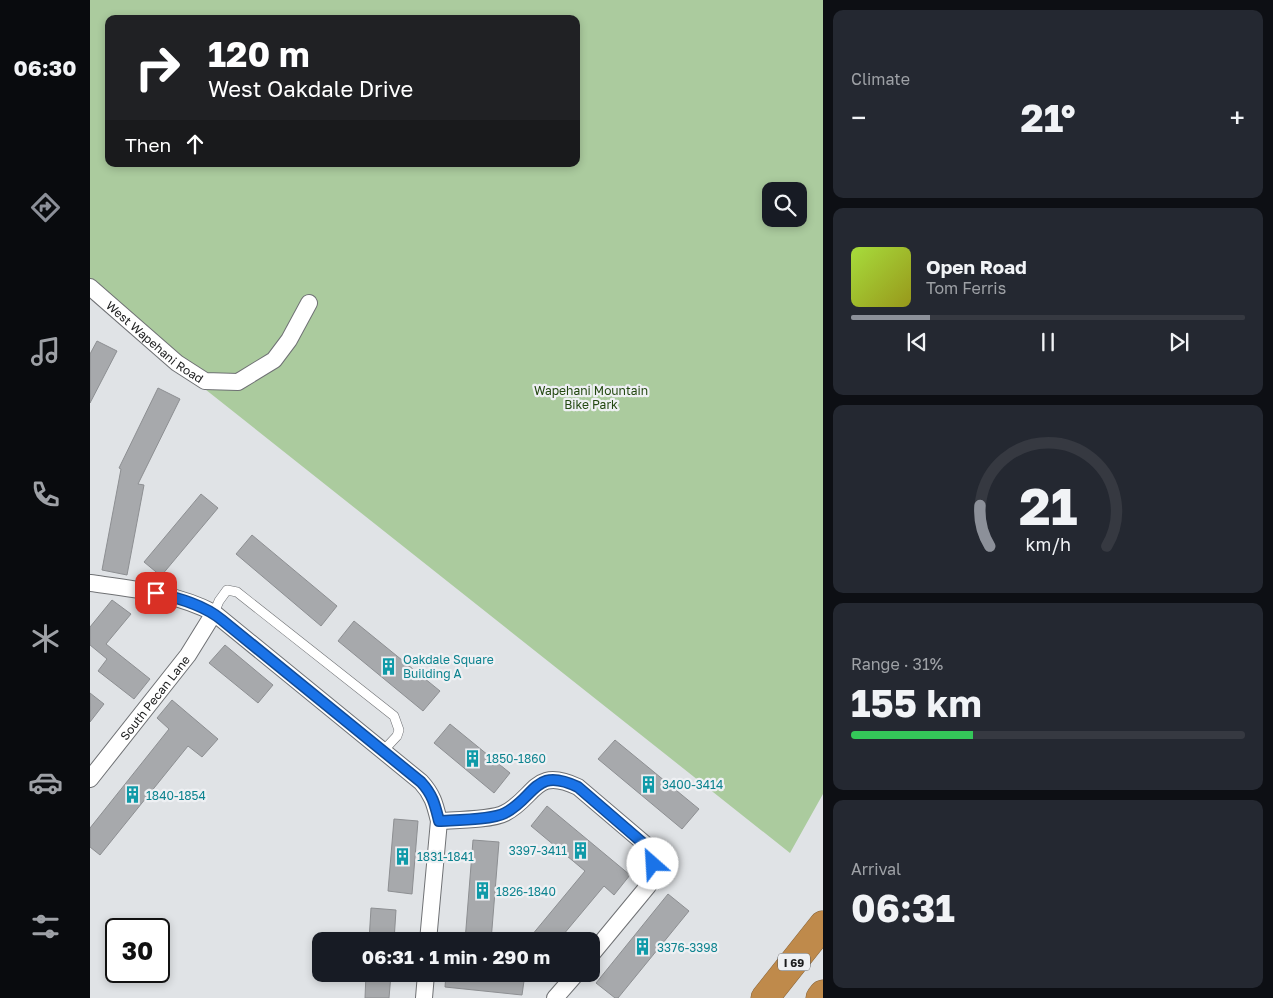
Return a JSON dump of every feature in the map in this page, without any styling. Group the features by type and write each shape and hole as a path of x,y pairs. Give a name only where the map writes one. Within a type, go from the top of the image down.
{"highway":[{"name":"I 69","path":"765,998 823,926"},
{"path":"820,998 823,994"}],"street":[{"name":"West Wapehani Road","path":"90,287 177,363 205,381 238,382 274,360 289,340 309,303"},
{"path":"90,583 143,590 168,596 214,613 421,782 429,791 435,804 439,821 429,932"},
{"name":"South Pecan Lane","path":"90,779 188,655 214,613"},
{"path":"439,821 490,818 504,814 542,782 554,780 567,782 578,787 644,844 651,854 653,864 652,876 648,886 600,944"},
{"path":"424,998 425,982"},
{"path":"555,998 569,982"}],"lane":[{"path":"214,613 219,601 227,590 237,592 394,716 399,730 397,736 383,751"}],"green space":[{"name":"Wapehani Mountain Bike Park","path":"90,0 823,0 823,794 790,853 90,298"}],"building":[{"path":"97,341 117,351 90,403 90,354"},
{"path":"158,388 180,399 138,484 144,485 127,575 102,570 121,469 119,468"},
{"path":"201,494 218,508 161,576 144,562"},
{"path":"252,535 337,606 321,626 236,554"},
{"path":"112,600 131,614 106,644 150,679 134,699 98,671 107,659 90,645 90,627"},
{"name":"Oakdale Square Building A","path":"354,621 440,691 423,711 338,641"},
{"path":"225,645 273,685 258,703 209,663"},
{"path":"90,693 104,704 90,722"},
{"path":"172,700 218,739 202,757 188,746 100,855 90,847 90,828 169,729 157,718"},
{"name":"1850-1860","path":"450,724 510,773 494,793 434,743"},
{"name":"3400-3414","path":"615,740 699,809 682,829 598,759"},
{"name":"3397-3411","path":"547,806 630,875 614,895 604,886 566,932 534,932 585,871 531,826"},
{"name":"1831-1841","path":"394,819 418,821 412,894 388,891"},
{"name":"1826-1840","path":"473,840 499,842 492,932 466,932"},
{"name":"3376-3398","path":"668,894 689,911 618,998 615,998 596,983 600,982 600,978"},
{"path":"371,908 396,910 395,932 370,932"},
{"path":"366,982 390,982 389,998 365,998"},
{"path":"445,982 524,982 522,995 445,987"}],"place":[{"name":"Oakdale Square Building A","path":"389,666"},
{"name":"1850-1860","path":"472,758"},
{"name":"3400-3414","path":"648,784"},
{"name":"1840-1854","path":"132,795"},
{"name":"3397-3411","path":"581,850"},
{"name":"1831-1841","path":"403,856"},
{"name":"1826-1840","path":"482,891"},
{"name":"3376-3398","path":"643,947"}],"route":[{"path":"156,593 214,613 421,782 429,791 435,804 439,821 490,818 504,814 542,782 554,780 567,782 578,787 644,844 651,854 653,864"}]}
